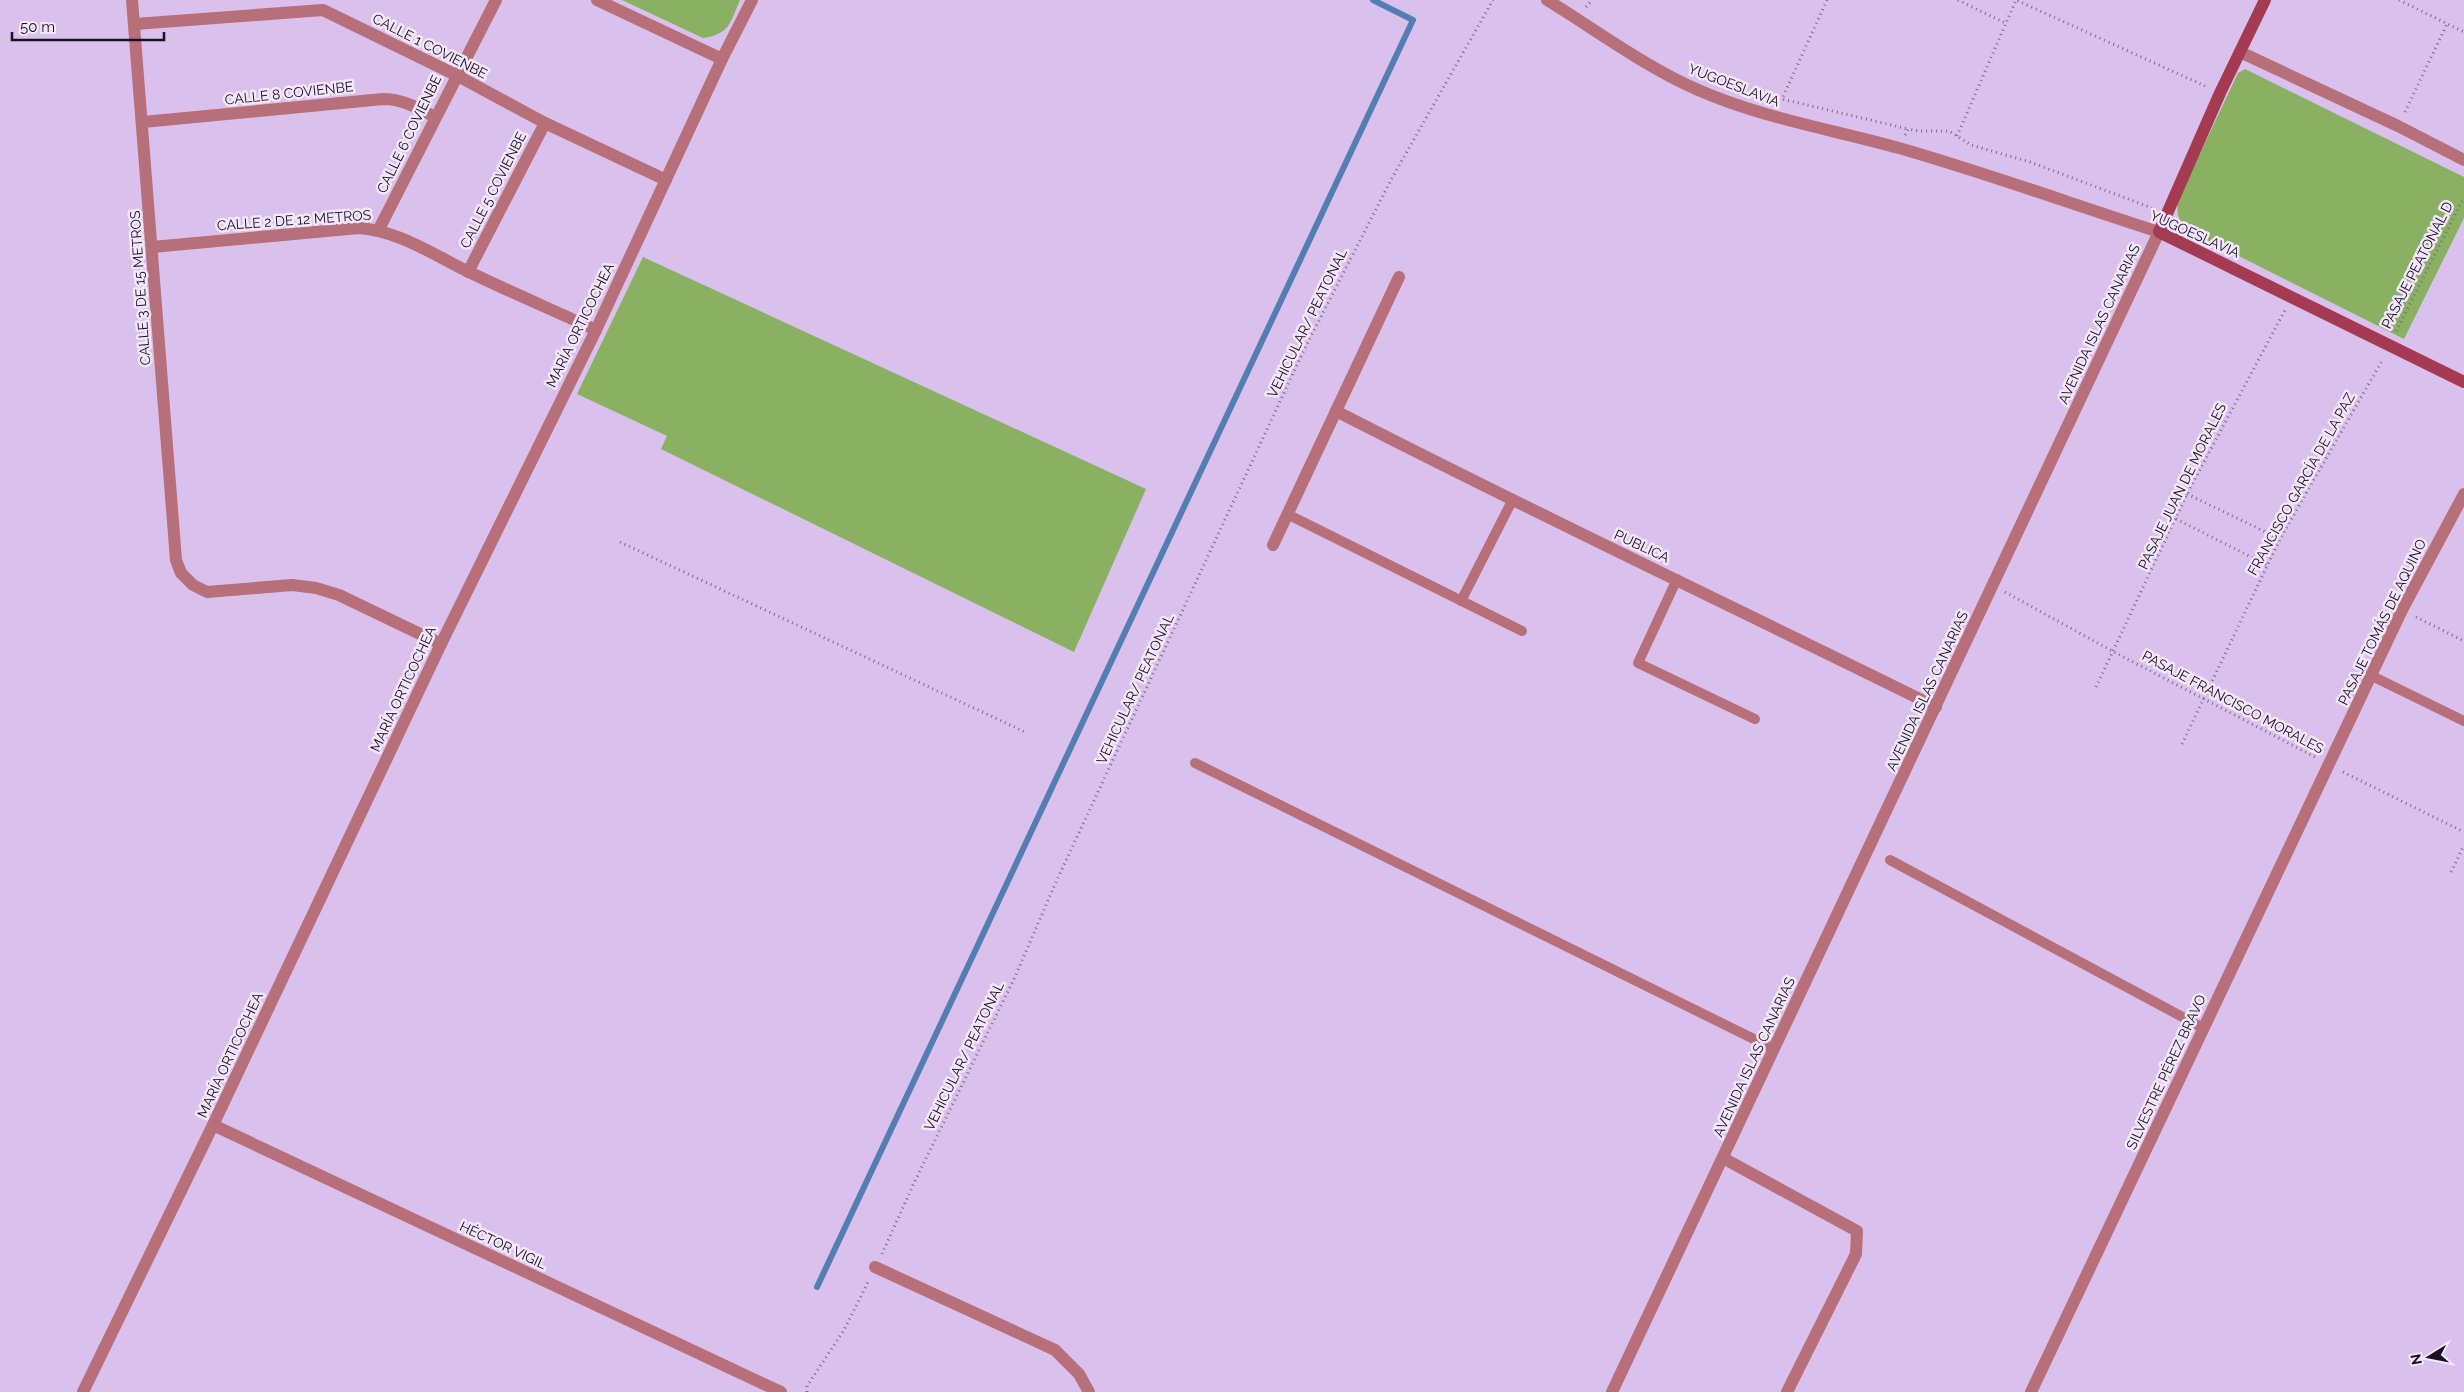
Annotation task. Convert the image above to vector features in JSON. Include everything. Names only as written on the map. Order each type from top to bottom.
[{"type":"street","name":"CALLE 3 DE 15 METROS","points":[[132,0],[176,560],[181,573],[193,585],[207,592],[292,584],[316,588],[339,595],[441,644]]},
{"type":"street","name":"CALLE 6 COVIENBE","points":[[379,230],[456,75],[496,0]]},
{"type":"street","points":[[597,0],[722,59]]},
{"type":"street","name":"MARÍA ORTICOCHEA","points":[[83,1392],[213,1125],[441,644],[596,330],[722,59],[752,0]]},
{"type":"street","name":"YUGOESLAVIA","points":[[1547,0],[1663,72],[1696,89],[1778,118],[1899,148],[2159,232],[2464,382]]},
{"type":"street","name":"AVENIDA ISLAS CANARIAS","points":[[1612,1392],[1994,586],[2159,232],[2220,93],[2265,0]]},
{"type":"street","name":"CALLE 1 COVIENBE","points":[[134,24],[309,9],[323,10],[456,75],[545,123],[666,180]]},
{"type":"street","points":[[2240,52],[2398,126],[2464,160]]},
{"type":"street","name":"CALLE 8 COVIENBE","points":[[143,122],[383,99],[396,99],[435,117]]},
{"type":"street","name":"CALLE 5 COVIENBE","points":[[468,272],[545,123]]},
{"type":"street","name":"CALLE 2 DE 12 METROS","points":[[152,247],[359,228],[379,230],[397,235],[468,272],[596,330]]},
{"type":"street","points":[[1273,545],[1399,277]]},
{"type":"street","name":"PUBLICA","points":[[1336,411],[1512,501],[1677,579],[1936,707]]},
{"type":"street","name":"PASAJE TOMÁS DE AQUINO","points":[[2328,764],[2372,676],[2402,610],[2464,494]]},
{"type":"street","name":"SILVESTRE PÉREZ BRAVO","points":[[2031,1392],[2328,764]]},
{"type":"street","name":"HÉCTOR VIGIL","points":[[213,1125],[781,1392]]},
{"type":"street","points":[[1722,1158],[1857,1231],[1856,1254],[1787,1392]]},
{"type":"street","points":[[876,1267],[1055,1350],[1079,1374],[1085,1390]]},
{"type":"lane","points":[[1461,601],[1512,501]]},
{"type":"lane","points":[[1287,514],[1522,631]]},
{"type":"lane","points":[[1677,579],[1638,663],[1755,719]]},
{"type":"lane","points":[[2372,676],[2464,721]]},
{"type":"lane","points":[[1194,763],[1774,1049]]},
{"type":"lane","points":[[1890,860],[2204,1028]]},
{"type":"path","name":"VEHICULAR/ PEATONAL","points":[[807,1392],[807,1386],[844,1330],[876,1267],[914,1183],[1018,970],[1056,882],[1304,350],[1392,178],[1493,0]]},
{"type":"path","name":"YUGOESLAVIA","points":[[1827,0],[1782,100],[1908,129],[1949,131],[1971,145],[2030,162],[2167,213]]},
{"type":"path","points":[[1958,0],[2005,23]]},
{"type":"path","points":[[1957,136],[2016,0],[2220,93]]},
{"type":"path","points":[[2399,0],[2464,32]]},
{"type":"path","points":[[2398,126],[2447,24]]},
{"type":"path","points":[[1899,148],[1908,129]]},
{"type":"path","name":"PASAJE PEATONAL D","points":[[2390,344],[2464,197]]},
{"type":"path","name":"PASAJE JUAN DE MORALES","points":[[2096,687],[2187,494],[2292,297]]},
{"type":"path","name":"FRANCISCO GARCÍA DE LA PAZ","points":[[2182,744],[2280,539],[2390,344]]},
{"type":"path","points":[[2187,494],[2280,539]]},
{"type":"path","points":[[2176,519],[2267,564]]},
{"type":"path","points":[[620,542],[1025,732]]},
{"type":"path","name":"PASAJE FRANCISCO MORALES","points":[[1994,586],[2203,699],[2464,832]]},
{"type":"path","points":[[2402,610],[2464,640]]},
{"type":"path","points":[[2450,872],[2464,845]]},
{"type":"green space","points":[[622,0],[740,0],[728,26],[719,34],[703,38]]},
{"type":"green space","points":[[2245,69],[2464,177],[2464,218],[2404,339],[2191,232],[2181,222],[2178,215],[2178,200],[2238,73]]},
{"type":"green space","points":[[643,257],[1146,489],[1074,652],[661,449],[667,436],[577,394]]},
{"type":"waterway","points":[[817,1287],[1413,20],[1373,0]]}]
